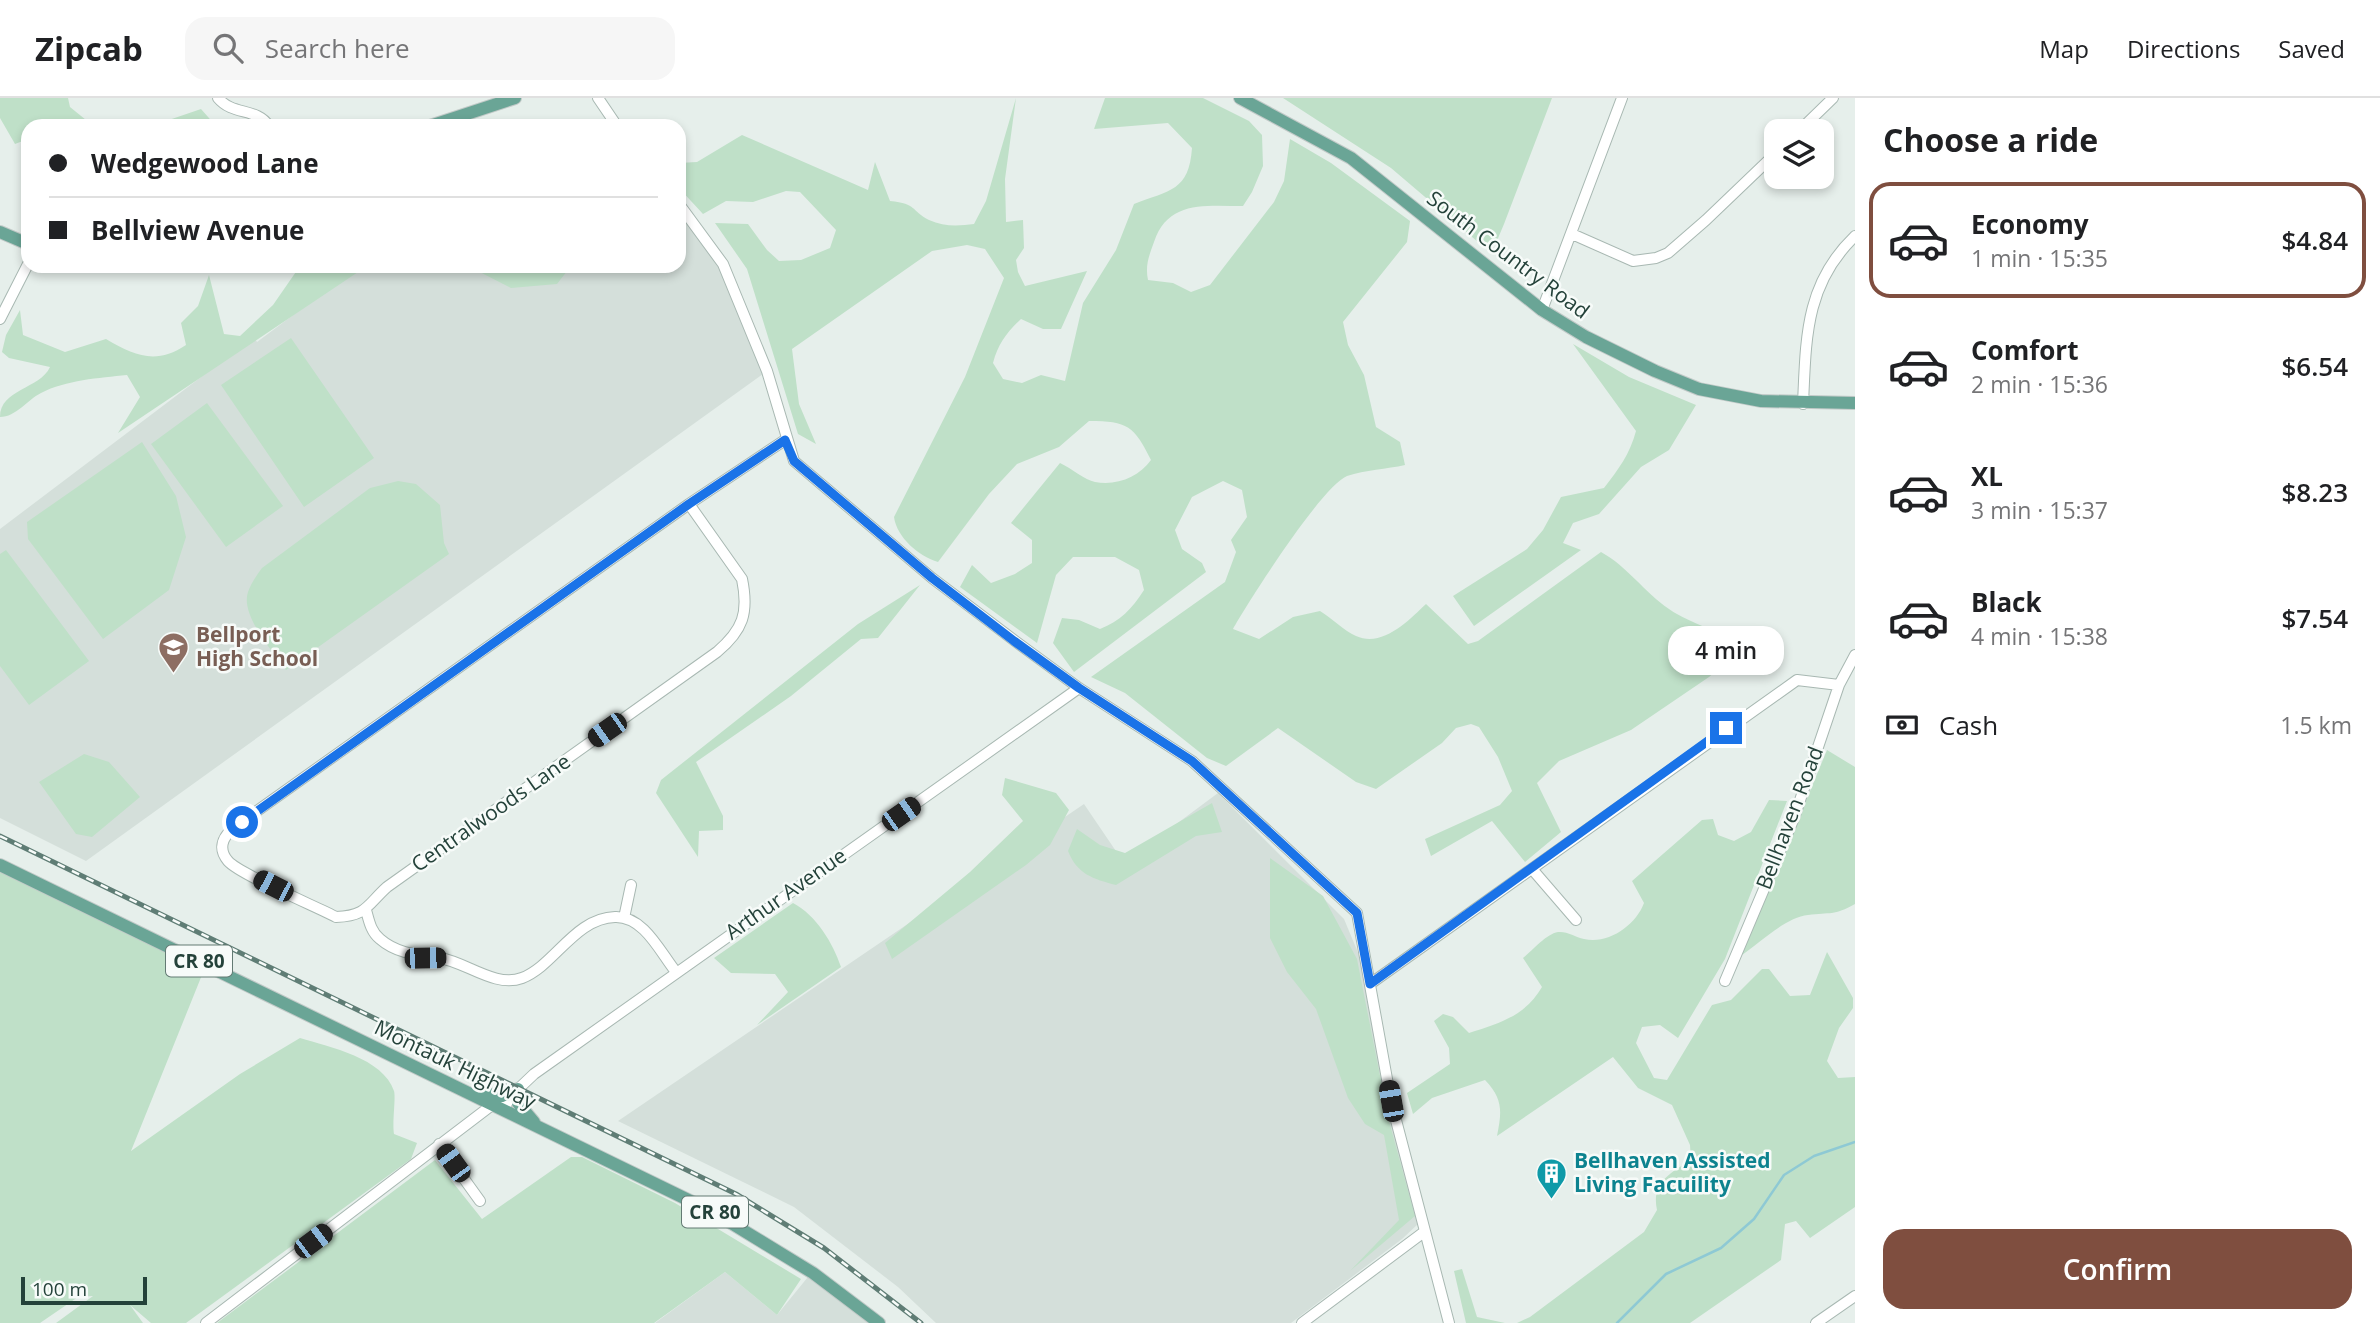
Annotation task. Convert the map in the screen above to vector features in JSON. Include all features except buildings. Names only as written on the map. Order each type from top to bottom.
[{"type":"main road","points":[[451,119],[515,98]]},
{"type":"main road","name":"South Country Road","points":[[1240,98],[1351,158],[1542,310],[1586,337],[1699,389],[1761,401],[1803,404],[1855,403]]},
{"type":"main road","points":[[0,232],[21,241]]},
{"type":"main road","name":"Montauk Highway","points":[[0,865],[729,1220],[813,1273],[879,1323]]},
{"type":"main road","points":[[461,1090],[498,1097],[517,1089],[520,1106],[538,1127]]},
{"type":"street","points":[[218,98],[234,110],[258,114],[263,119]]},
{"type":"street","points":[[598,98],[612,119]]},
{"type":"street","points":[[1542,310],[1622,98]]},
{"type":"street","points":[[1811,119],[1833,98]]},
{"type":"street","points":[[1572,234],[1633,261],[1656,258],[1668,253],[1764,164]]},
{"type":"street","points":[[686,214],[723,264],[775,395],[785,440],[794,461],[932,578],[1079,688],[1192,761],[1357,913],[1391,1101],[1449,1323]]},
{"type":"street","points":[[1803,404],[1815,292],[1830,262],[1855,236]]},
{"type":"street","points":[[0,319],[23,273]]},
{"type":"street","points":[[676,972],[646,932],[634,921],[612,917],[588,927],[560,945],[533,973],[519,979],[502,979],[442,958],[411,955],[381,940],[369,924],[366,910],[356,917],[336,917],[231,864],[224,855],[223,837],[689,504],[785,440]]},
{"type":"street","name":"Centralwoods Lane","points":[[366,910],[387,887],[734,638],[745,608],[742,579],[689,504]]},
{"type":"street","name":"Bellhaven Road","points":[[1725,981],[1794,818],[1839,685],[1855,655]]},
{"type":"street","points":[[1370,984],[1797,680],[1839,685]]},
{"type":"street","name":"Arthur Avenue","points":[[206,1323],[439,1144],[497,1107],[517,1089],[676,972],[1079,688]]},
{"type":"street","points":[[1532,869],[1576,920]]},
{"type":"street","points":[[624,918],[631,885]]},
{"type":"street","points":[[439,1144],[480,1201]]},
{"type":"street","points":[[1303,1323],[1424,1232]]},
{"type":"street","points":[[1816,1323],[1855,1296]]},
{"type":"shaded area","name":"Bellport High School","points":[[686,214],[723,264],[767,371],[86,861],[0,818],[0,529],[254,337],[257,342],[350,273],[686,273]]},
{"type":"shaded area","points":[[1218,793],[1344,919],[1359,955],[1418,1224],[1291,1323],[936,1323],[898,1287],[794,1207],[618,1121],[1084,804],[1124,863]]},
{"type":"shaded area","points":[[725,1272],[777,1315],[812,1272],[879,1323],[655,1323]]},
{"type":"green space","points":[[0,98],[68,98],[70,107],[85,119],[21,119],[21,142],[15,144],[0,118]]},
{"type":"green space","points":[[1016,98],[1005,179],[1006,222],[1023,220],[1024,248],[1016,260],[1018,272],[1025,286],[1087,271],[1061,329],[1043,329],[1021,319],[1000,344],[993,363],[1003,379],[1022,383],[1041,375],[1065,381],[1083,303],[1116,250],[1134,204],[1175,187],[1187,173],[1192,148],[1168,123],[1094,129],[1105,98],[1203,98],[1249,121],[1262,135],[1263,166],[1243,206],[1190,208],[1168,219],[1160,228],[1154,242],[1147,265],[1148,280],[1173,283],[1191,292],[1210,285],[1274,202],[1284,181],[1290,139],[1331,163],[1410,221],[1407,242],[1343,322],[1348,345],[1364,375],[1376,427],[1400,442],[1405,465],[1354,474],[1336,484],[1286,546],[1233,629],[1259,639],[1293,617],[1320,611],[1356,636],[1376,638],[1395,630],[1426,604],[1468,644],[1478,641],[1601,552],[1620,565],[1669,609],[1725,637],[1741,650],[1709,677],[1631,730],[1559,761],[1537,783],[1561,832],[1525,862],[1492,821],[1431,856],[1425,839],[1500,805],[1512,791],[1498,757],[1479,727],[1471,724],[1456,728],[1442,743],[1376,789],[1356,782],[1278,728],[1226,766],[1207,758],[1125,693],[1091,677],[1225,582],[1236,552],[1231,540],[1247,517],[1242,490],[1223,481],[1192,497],[1175,530],[1182,549],[1202,563],[1206,572],[1074,672],[1053,643],[1062,618],[1079,620],[1100,629],[1114,622],[1130,609],[1144,590],[1139,570],[1115,557],[1073,557],[1056,575],[1037,643],[960,587],[972,565],[991,583],[1015,574],[1032,563],[1032,540],[1011,523],[1060,463],[1095,482],[1111,483],[1127,479],[1151,460],[1140,440],[1121,424],[1089,421],[1059,447],[1017,464],[989,494],[938,562],[917,551],[899,532],[894,517],[965,377],[1004,278],[985,249],[967,245],[932,251],[792,349],[799,404],[816,444],[798,434],[747,269],[715,223],[748,224],[767,250],[779,261],[801,260],[830,248],[836,230],[800,192],[786,191],[753,202],[726,201],[703,214],[686,196],[686,163],[697,162],[742,135],[868,190],[875,162],[890,201],[910,206],[929,220],[940,224],[974,224],[986,201]]},
{"type":"green space","points":[[1283,98],[1552,98],[1496,243],[1485,248],[1391,168]]},
{"type":"green space","points":[[201,109],[210,119],[172,119]]},
{"type":"green space","points":[[295,273],[357,273],[118,433],[140,397],[127,375],[61,385],[41,393],[11,414],[0,417],[6,400],[38,380],[50,367],[9,358],[2,352],[6,335],[20,310],[23,335],[65,352],[106,339],[136,354],[155,356],[165,355],[186,345],[181,323],[198,306],[209,275],[224,334],[240,336],[273,305]]},
{"type":"green space","points":[[482,273],[566,273],[557,284],[511,288]]},
{"type":"green space","points":[[291,338],[374,458],[304,507],[221,385]]},
{"type":"green space","points":[[1573,344],[1629,377],[1696,405],[1669,450],[1641,467],[1599,514],[1573,523],[1563,543],[1581,550],[1474,626],[1453,596],[1527,549],[1543,530],[1561,497],[1604,488],[1623,461],[1636,431]]},
{"type":"green space","points":[[207,403],[283,506],[226,547],[151,444]]},
{"type":"green space","points":[[142,442],[176,496],[186,537],[169,590],[103,639],[28,539],[27,522]]},
{"type":"green space","points":[[398,481],[416,484],[440,505],[444,543],[449,554],[286,670],[253,622],[247,601],[252,582],[262,568],[370,488]]},
{"type":"green space","points":[[6,550],[89,661],[29,705],[0,666],[0,554]]},
{"type":"green space","points":[[920,585],[878,638],[861,639],[791,696],[696,762],[723,816],[723,830],[699,831],[698,857],[656,793],[661,780],[858,624]]},
{"type":"green space","points":[[1827,750],[1855,767],[1855,904],[1837,912],[1791,920],[1742,955]]},
{"type":"green space","points":[[84,754],[109,762],[140,797],[92,837],[76,834],[39,782]]},
{"type":"green space","points":[[1005,778],[1056,793],[1069,810],[1050,845],[1026,865],[892,959],[885,943],[970,872],[1023,821],[1002,795]]},
{"type":"green space","points":[[1769,800],[1787,801],[1725,959],[1678,1038],[1660,1025],[1642,1027],[1636,1043],[1654,1078],[1667,1080],[1712,1005],[1731,1000],[1762,969],[1769,969],[1790,996],[1810,995],[1827,952],[1853,998],[1853,1008],[1839,1028],[1827,1061],[1838,1078],[1855,1077],[1855,1207],[1810,1238],[1796,1221],[1785,1224],[1781,1260],[1690,1323],[1517,1323],[1530,1317],[1644,1232],[1657,1210],[1657,1193],[1660,1186],[1669,1174],[1691,1160],[1690,1145],[1672,1105],[1638,1088],[1613,1057],[1497,1136],[1500,1106],[1495,1093],[1485,1080],[1432,1098],[1413,1114],[1407,1093],[1450,1064],[1449,1048],[1434,1021],[1443,1014],[1453,1017],[1469,1033],[1520,1012],[1542,987],[1523,958],[1539,943],[1558,932],[1593,940],[1620,932],[1635,919],[1644,903],[1632,881],[1702,820],[1713,819],[1718,835],[1734,841],[1751,832]]},
{"type":"green space","points":[[1212,803],[1222,832],[1196,836],[1116,885],[1081,870],[1068,851],[1077,829],[1100,845],[1125,853]]},
{"type":"green space","points":[[1270,858],[1323,896],[1357,959],[1389,1121],[1415,1216],[1350,1271],[1399,1220],[1384,1135],[1365,1124],[1348,1098],[1316,1009],[1287,972],[1270,938]]},
{"type":"green space","points":[[0,865],[206,965],[131,1151],[240,1074],[300,1038],[340,1050],[379,1070],[394,1091],[394,1134],[417,1143],[411,1159],[186,1323],[151,1323],[130,1305],[143,1323],[56,1323],[93,1296],[78,1297],[40,1323],[0,1323]]},
{"type":"green space","points":[[793,903],[823,930],[841,967],[757,1025],[788,992],[775,974],[731,973],[714,958]]},
{"type":"green space","points":[[571,1157],[582,1157],[675,1203],[801,1279],[777,1315],[725,1272],[654,1323],[217,1323],[435,1160],[482,1219]]},
{"type":"green space","points":[[1462,1269],[1477,1317],[1505,1323],[1466,1323],[1454,1271]]},
{"type":"waterway","points":[[1617,1323],[1666,1274],[1721,1248],[1754,1219],[1784,1175],[1814,1156],[1855,1142]]},
{"type":"railway","points":[[0,836],[736,1194],[824,1248],[921,1323]]},
{"type":"place","name":"Bellport High School","points":[[173,674]]},
{"type":"place","name":"Bellhaven Assisted Living Facuility","points":[[1551,1200]]},
{"type":"route","points":[[242,822],[689,504],[785,440],[794,461],[932,578],[1079,688],[1192,761],[1357,913],[1370,984],[1726,728]]}]
